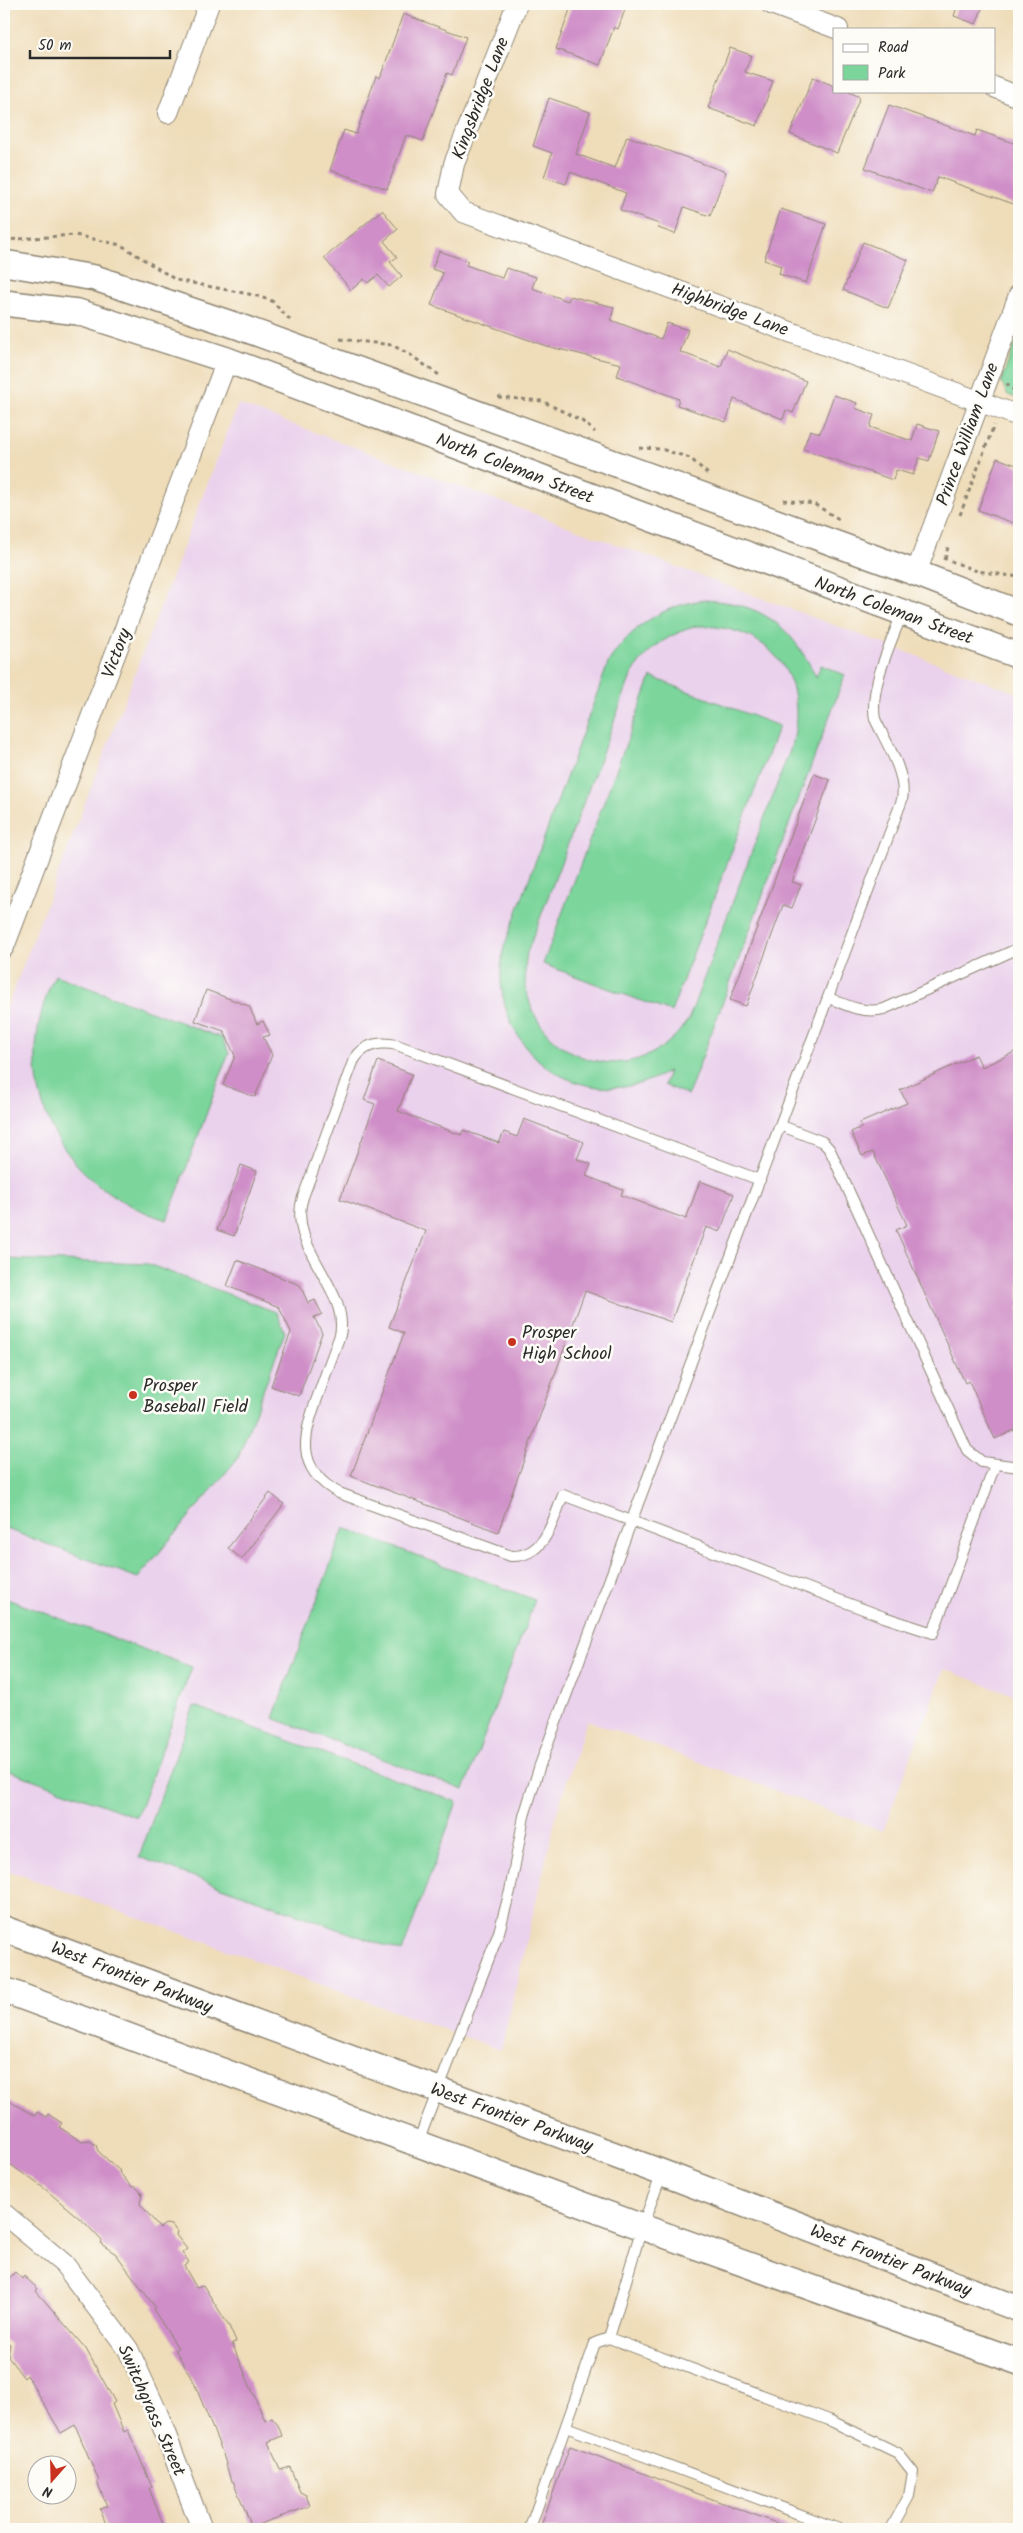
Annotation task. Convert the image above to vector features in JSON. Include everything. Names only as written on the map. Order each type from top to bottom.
[{"type":"street","points":[[168,113],[208,4]]},
{"type":"street","name":"Kingsbridge Lane","points":[[448,194],[454,164],[517,4]]},
{"type":"street","points":[[771,4],[835,28]]},
{"type":"street","points":[[996,89],[1019,97]]},
{"type":"street","name":"Highbridge Lane","points":[[448,194],[463,212],[1019,416]]},
{"type":"street","points":[[4,263],[94,278],[240,327],[919,563],[1019,614]]},
{"type":"street","name":"Prince William Lane","points":[[919,563],[1019,295]]},
{"type":"street","name":"North Coleman Street","points":[[4,303],[78,312],[228,360],[1019,656]]},
{"type":"street","points":[[228,360],[240,327]]},
{"type":"street","name":"Victory","points":[[4,947],[228,360]]},
{"type":"street","points":[[902,613],[919,563]]},
{"type":"street","name":"West Frontier Parkway","points":[[4,1928],[662,2172],[1019,2309]]},
{"type":"street","points":[[4,1990],[418,2142],[642,2227],[1019,2362]]},
{"type":"street","name":"Switchgrass Street","points":[[4,2214],[64,2264],[128,2349],[157,2412],[202,2529]]},
{"type":"lane","points":[[418,2142],[499,1932],[531,1792],[630,1521],[782,1126],[902,800],[904,792],[900,774],[873,711],[875,689],[902,613]]},
{"type":"lane","points":[[829,998],[858,1010],[872,1012],[884,1009],[1019,948]]},
{"type":"lane","points":[[760,1180],[397,1045],[379,1044],[366,1047],[357,1056],[350,1071],[303,1197],[299,1214],[302,1231],[342,1320],[340,1335],[307,1425],[306,1446],[311,1466],[322,1482],[338,1493],[511,1556],[527,1554],[541,1543],[562,1495],[884,1617],[933,1633],[994,1465]]},
{"type":"lane","points":[[782,1126],[823,1142],[830,1150],[967,1450],[974,1457],[994,1465],[1019,1467]]},
{"type":"lane","points":[[609,2338],[642,2227],[662,2172]]},
{"type":"lane","points":[[535,2529],[531,2525],[595,2343],[609,2338],[829,2420],[898,2453],[913,2472],[909,2496],[891,2529]]},
{"type":"lane","points":[[566,2427],[839,2529]]},
{"type":"path","points":[[4,240],[75,235],[121,245],[176,280],[254,295],[272,301],[291,322],[300,326]]},
{"type":"path","points":[[334,338],[392,345],[409,354],[444,379]]},
{"type":"path","points":[[958,518],[1008,387],[1008,380]]},
{"type":"path","points":[[1008,387],[1019,392]]},
{"type":"path","points":[[489,396],[542,401],[582,421],[598,435]]},
{"type":"path","points":[[634,448],[661,449],[690,458],[711,476]]},
{"type":"path","points":[[779,500],[814,504],[848,526]]},
{"type":"path","points":[[945,559],[949,543]]},
{"type":"path","points":[[919,563],[945,559],[977,571],[1019,577]]},
{"type":"shaded area","name":"Prosper High School","points":[[238,404],[1019,694],[1019,1697],[944,1669],[883,1831],[587,1720],[558,1808],[501,2050],[4,1869],[4,1015]]},
{"type":"green space","points":[[1019,332],[1019,399],[1008,395],[1001,382]]},
{"type":"green space","points":[[704,600],[724,602],[758,612],[772,620],[796,643],[816,677],[821,665],[845,675],[688,1095],[664,1085],[669,1071],[636,1085],[603,1087],[572,1081],[545,1066],[523,1043],[508,1015],[501,983],[504,947],[609,661],[628,638],[649,620],[675,607]],"holes":[[[696,626],[721,628],[743,634],[762,644],[777,657],[788,674],[794,694],[796,717],[793,742],[689,1018],[666,1044],[638,1059],[609,1063],[581,1056],[556,1041],[537,1018],[526,989],[527,953],[631,676],[650,651],[675,634]]]},
{"type":"green space","points":[[651,677],[779,726],[671,1012],[543,964]]},
{"type":"green space","points":[[55,975],[222,1038],[229,1053],[167,1220],[128,1204],[96,1183],[70,1156],[51,1125],[39,1090],[36,1053],[41,1015]]},
{"type":"green space","name":"Prosper Baseball Field","points":[[4,1259],[148,1264],[276,1312],[285,1332],[238,1458],[138,1578],[4,1528]]},
{"type":"green space","points":[[344,1528],[535,1600],[464,1790],[273,1718]]},
{"type":"green space","points":[[4,1598],[192,1667],[137,1817],[4,1769]]},
{"type":"green space","points":[[194,1706],[457,1802],[402,1952],[139,1857]]},
{"type":"building","points":[[572,4],[627,4],[618,29],[614,27],[600,65],[556,49]]},
{"type":"building","points":[[958,4],[984,4],[976,24],[954,16]]},
{"type":"building","points":[[403,14],[466,37],[452,75],[447,73],[423,141],[406,135],[387,189],[330,170],[344,130],[356,134],[376,76],[380,78]]},
{"type":"building","points":[[730,48],[751,55],[745,72],[773,81],[757,126],[708,108]]},
{"type":"building","points":[[813,77],[833,86],[833,92],[849,92],[860,97],[837,153],[790,134]]},
{"type":"building","points":[[549,98],[590,112],[576,154],[615,168],[627,136],[726,172],[710,216],[684,207],[675,234],[658,228],[659,224],[620,210],[626,193],[570,172],[566,184],[544,177],[552,153],[533,146]]},
{"type":"building","points":[[889,105],[975,136],[977,130],[1019,145],[1019,206],[938,177],[932,193],[865,168]]},
{"type":"building","points":[[781,209],[826,224],[806,283],[779,274],[781,266],[764,260]]},
{"type":"building","points":[[382,210],[398,229],[384,241],[397,257],[390,262],[402,276],[389,287],[378,275],[368,283],[364,279],[351,290],[324,258]]},
{"type":"building","points":[[863,242],[908,260],[888,308],[843,290]]},
{"type":"building","points":[[439,251],[468,261],[466,265],[502,278],[506,268],[536,277],[532,288],[568,301],[570,296],[614,307],[611,320],[661,339],[667,323],[688,330],[680,352],[721,367],[727,349],[806,381],[793,413],[786,410],[783,419],[734,399],[726,422],[677,405],[679,399],[617,376],[621,364],[546,346],[431,305],[443,273],[432,269]]},
{"type":"building","points":[[834,395],[857,403],[855,408],[874,415],[870,427],[912,441],[917,424],[939,431],[929,461],[919,458],[913,475],[896,470],[893,480],[803,449],[810,430],[820,433]]},
{"type":"building","points":[[997,458],[1019,466],[1019,525],[978,510]]},
{"type":"building","points":[[814,774],[830,780],[792,882],[801,885],[792,908],[783,905],[746,1006],[730,1000]]},
{"type":"building","points":[[206,990],[249,1006],[257,1024],[263,1021],[270,1035],[263,1037],[272,1055],[255,1097],[223,1085],[235,1056],[224,1031],[195,1021]]},
{"type":"building","points":[[1019,1050],[1019,1428],[995,1439],[969,1381],[965,1383],[896,1230],[907,1225],[873,1152],[862,1156],[851,1132],[862,1127],[860,1123],[907,1103],[900,1090],[976,1055],[982,1067]]},
{"type":"building","points":[[378,1061],[412,1074],[398,1111],[461,1135],[463,1130],[499,1143],[504,1132],[517,1137],[524,1119],[584,1142],[577,1159],[591,1164],[586,1176],[623,1190],[621,1195],[686,1219],[700,1181],[734,1194],[720,1232],[706,1227],[671,1322],[585,1291],[498,1532],[351,1476],[404,1333],[389,1327],[426,1231],[340,1199],[375,1104],[364,1100]]},
{"type":"building","points":[[241,1165],[257,1171],[234,1236],[217,1230]]},
{"type":"building","points":[[237,1260],[300,1285],[308,1303],[315,1300],[322,1314],[314,1317],[322,1333],[299,1396],[271,1386],[291,1332],[279,1307],[227,1286]]},
{"type":"building","points":[[270,1493],[284,1504],[242,1559],[228,1548]]},
{"type":"building","points":[[9,2101],[35,2116],[37,2112],[46,2117],[48,2114],[62,2123],[59,2127],[82,2142],[90,2141],[96,2145],[98,2151],[120,2171],[132,2187],[136,2187],[142,2194],[140,2204],[160,2228],[165,2224],[172,2225],[177,2232],[176,2235],[187,2249],[182,2253],[189,2262],[184,2266],[196,2287],[203,2285],[229,2326],[236,2342],[232,2343],[265,2421],[272,2418],[278,2425],[282,2436],[268,2442],[280,2470],[290,2467],[300,2492],[306,2495],[310,2506],[252,2527],[233,2481],[231,2481],[223,2454],[195,2385],[175,2349],[178,2348],[153,2309],[155,2307],[116,2254],[101,2244],[102,2241],[86,2224],[45,2189],[4,2160],[4,2110]]},
{"type":"building","points":[[15,2272],[22,2279],[24,2276],[38,2289],[36,2291],[86,2349],[115,2402],[112,2404],[124,2432],[128,2430],[152,2487],[149,2488],[165,2529],[108,2529],[100,2509],[107,2506],[97,2482],[99,2481],[75,2425],[61,2433],[27,2375],[24,2378],[8,2357],[10,2344],[4,2338],[4,2284]]},
{"type":"building","points":[[570,2446],[790,2529],[542,2529],[541,2526]]},
{"type":"place","name":"Prosper High School","points":[[512,1342]]},
{"type":"place","name":"Prosper Baseball Field","points":[[133,1395]]}]
